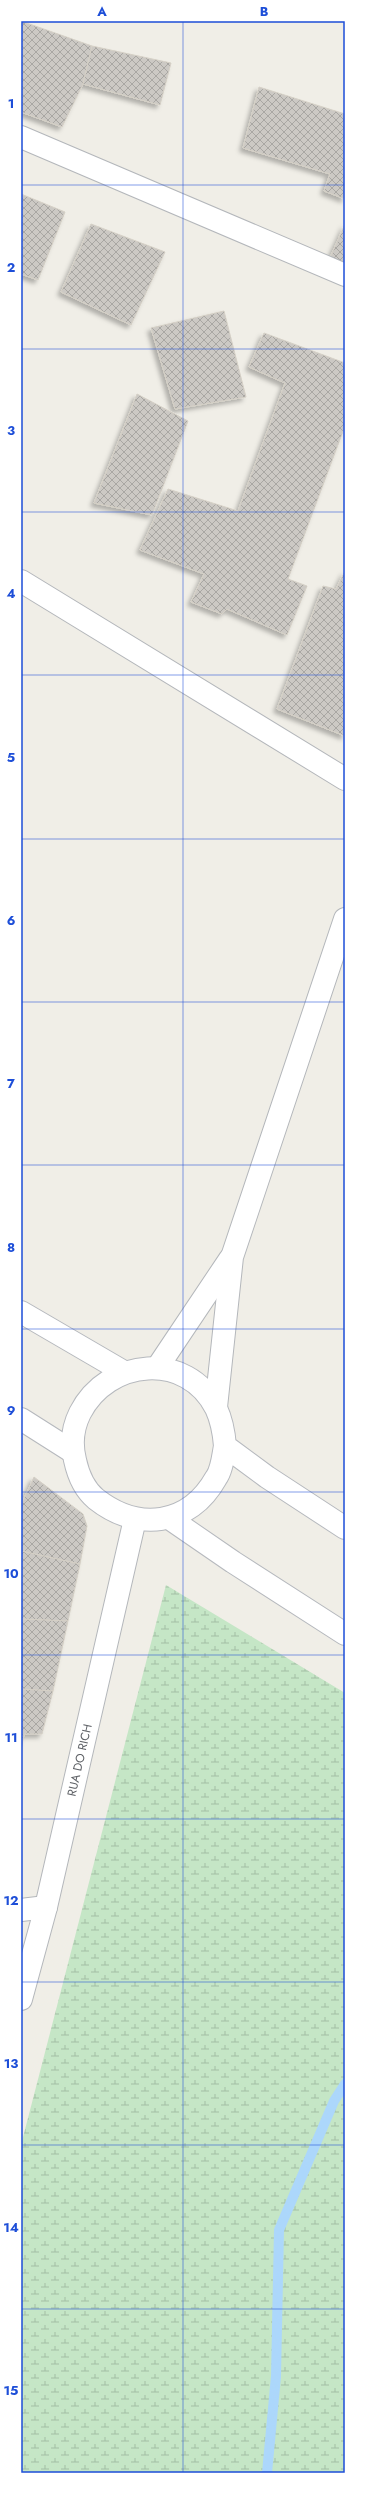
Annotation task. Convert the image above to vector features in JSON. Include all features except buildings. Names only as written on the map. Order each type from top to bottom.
[{"type":"street","points":[[21,137],[345,274]]},
{"type":"street","points":[[21,581],[345,779]]},
{"type":"street","points":[[216,1408],[232,1257],[345,920]]},
{"type":"street","points":[[157,1368],[232,1257]]},
{"type":"street","points":[[21,1312],[124,1372]]},
{"type":"street","points":[[140,1368],[157,1368],[181,1374],[201,1388],[216,1408],[223,1426],[225,1446],[217,1477],[197,1503],[169,1518],[135,1519],[112,1511],[92,1496],[79,1475],[73,1452],[73,1435],[85,1403],[96,1390],[109,1379],[124,1372],[140,1368]]},
{"type":"street","points":[[21,1419],[73,1452]]},
{"type":"street","points":[[225,1446],[267,1477],[345,1528]]},
{"type":"street","points":[[169,1518],[233,1562],[345,1634]]},
{"type":"street","name":"RUA DO RICH","points":[[21,1999],[46,1907],[135,1519]]},
{"type":"street","points":[[21,1910],[46,1907]]},
{"type":"green space","points":[[166,1585],[345,1693],[345,2473],[21,2473],[21,2145]]},
{"type":"waterway","points":[[267,2473],[276,2376],[279,2230],[334,2101],[345,2084]]}]
